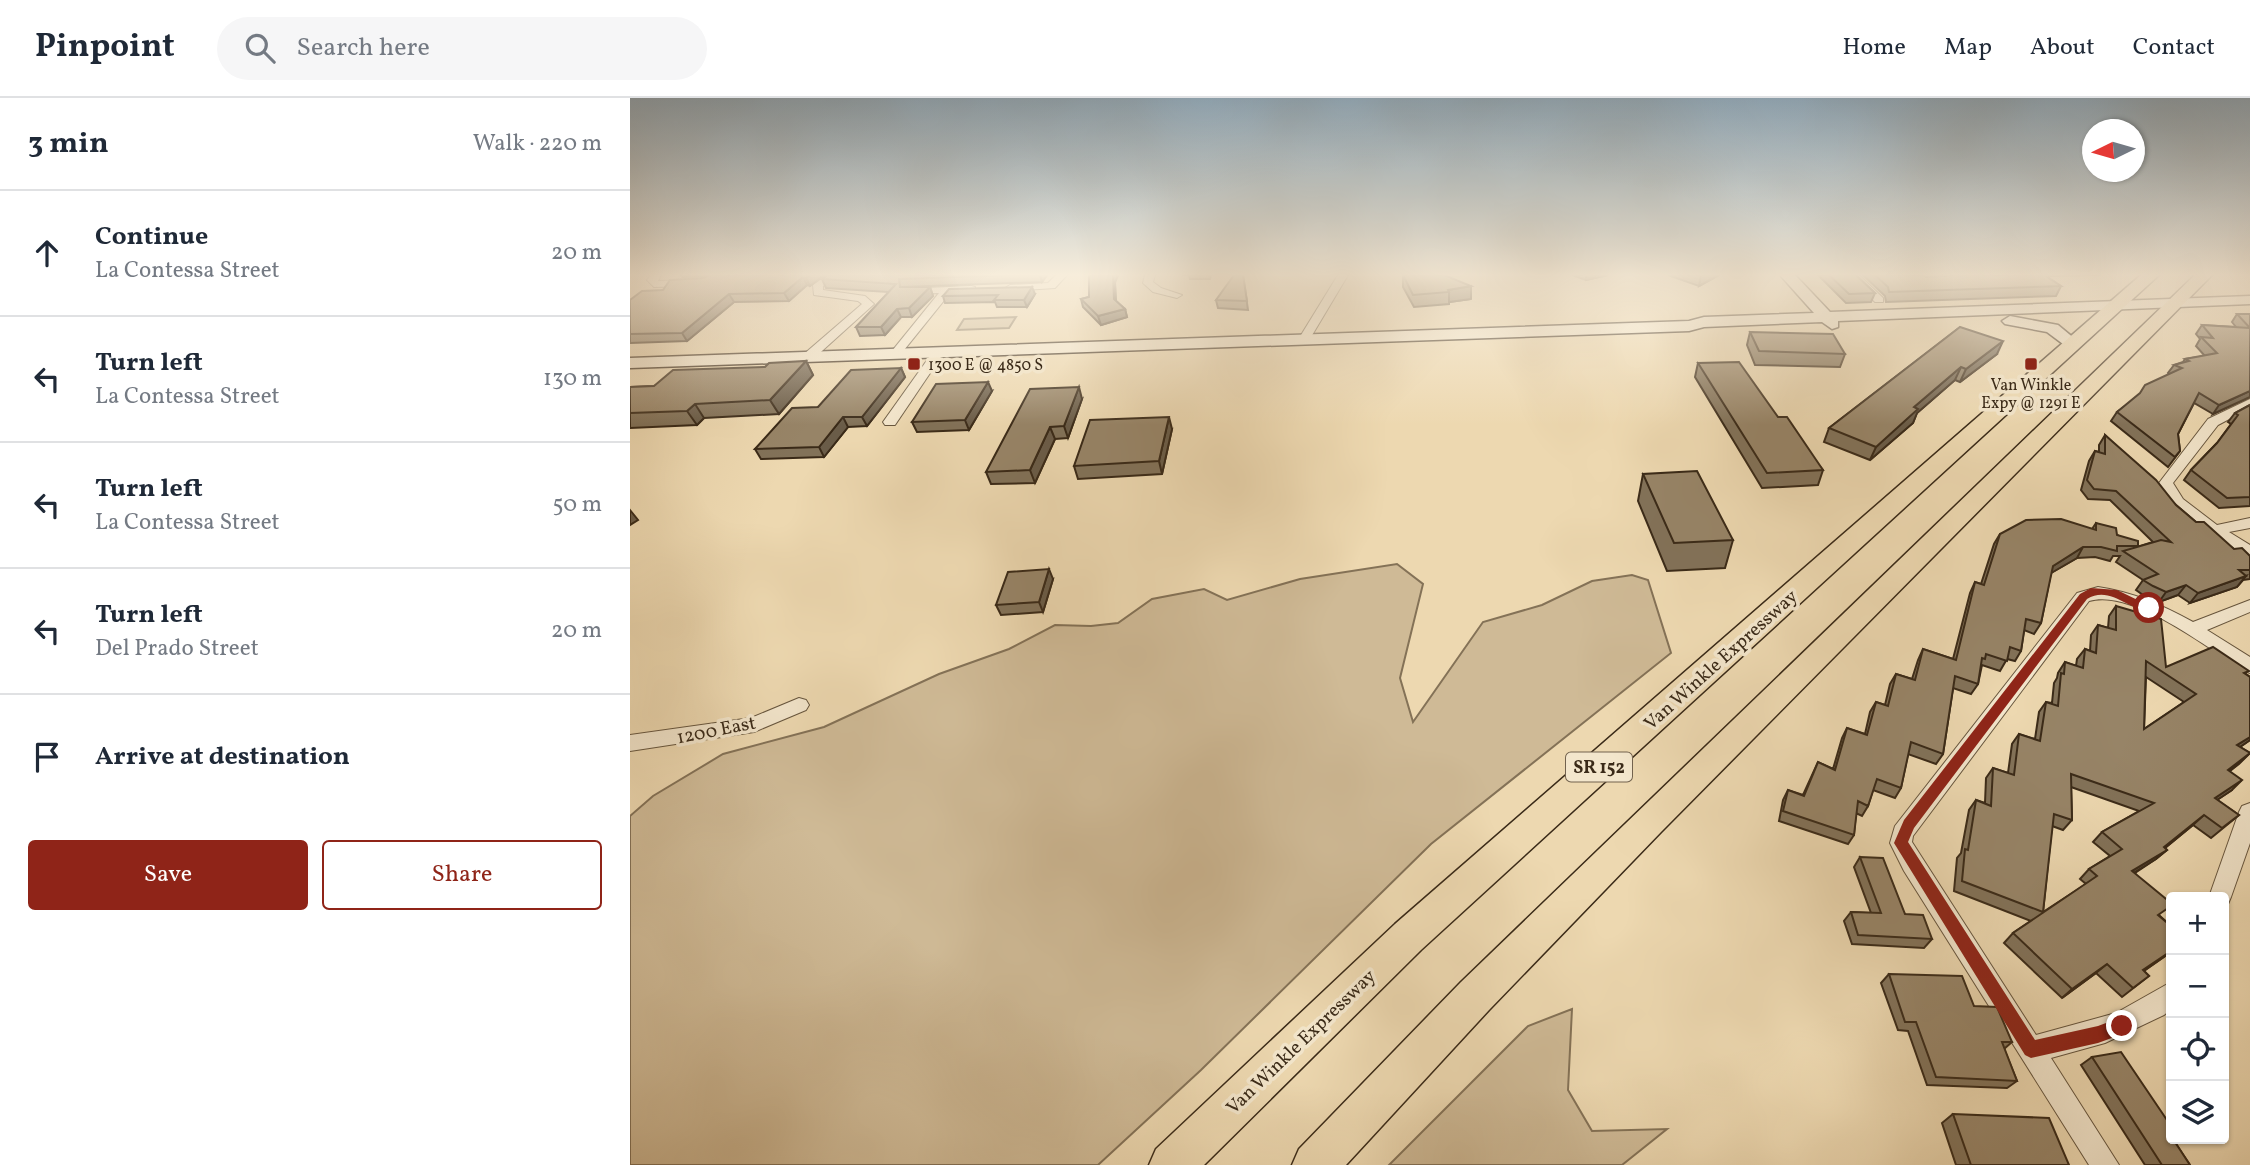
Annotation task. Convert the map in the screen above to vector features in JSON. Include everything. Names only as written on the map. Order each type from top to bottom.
[{"type":"main road","points":[[630,363],[1689,326],[1711,331],[1793,325]]},
{"type":"main road","points":[[2032,325],[2052,328],[2073,344]]},
{"type":"main road","name":"Van Winkle Expressway","points":[[1172,1165],[1408,937],[2094,325]]},
{"type":"main road","points":[[1315,1165],[1475,996],[2151,325]]},
{"type":"street","points":[[808,357],[845,325]]},
{"type":"street","points":[[896,353],[919,325]]},
{"type":"street","points":[[1304,340],[1313,325]]},
{"type":"street","points":[[890,422],[939,351]]},
{"type":"street","points":[[2250,403],[2213,422],[2166,483],[2175,500],[2250,552]]},
{"type":"street","points":[[2216,530],[2250,523]]},
{"type":"street","points":[[2105,1165],[1912,864],[1901,843],[1903,833],[2087,594],[2098,591],[2113,592],[2194,628],[2250,666]]},
{"type":"street","points":[[2194,628],[2250,606]]},
{"type":"street","name":"1200 East","points":[[630,743],[713,733],[754,724],[799,705]]},
{"type":"street","points":[[2222,892],[2250,812]]},
{"type":"street","points":[[2031,1049],[2122,1026],[2166,997]]},
{"type":"shaded area","points":[[960,325],[1011,325],[1009,328],[957,330]]},
{"type":"shaded area","points":[[1397,564],[1423,584],[1400,678],[1413,722],[1483,622],[1542,605],[1592,581],[1632,575],[1648,580],[1671,653],[1431,844],[1201,1070],[1098,1165],[630,1165],[630,816],[653,796],[723,754],[824,727],[939,674],[1009,649],[1055,625],[1091,626],[1118,623],[1152,599],[1204,589],[1227,600],[1300,579]]},
{"type":"shaded area","points":[[1572,1009],[1568,1090],[1592,1131],[1667,1129],[1622,1165],[1389,1165],[1528,1026]]},
{"type":"building","points":[[630,325],[692,325],[682,333],[630,334]]},
{"type":"building","points":[[858,325],[883,325],[881,327],[856,327]]},
{"type":"building","points":[[2202,325],[2250,328],[2250,391],[2219,405],[2199,393],[2178,434],[2180,451],[2175,457],[2117,412],[2140,393],[2145,385],[2182,368],[2174,365],[2189,361],[2185,359],[2217,353],[2201,337],[2213,338]]},
{"type":"building","points":[[1960,327],[2003,341],[1966,369],[1961,367],[1914,407],[1918,409],[1876,447],[1829,428]]},
{"type":"building","points":[[1750,332],[1833,334],[1845,354],[1759,351]]},
{"type":"building","points":[[806,361],[770,400],[695,404],[687,411],[630,413],[630,387],[654,386],[673,370],[765,367],[769,363]]},
{"type":"building","points":[[1739,362],[1778,417],[1787,417],[1823,470],[1767,473],[1698,363]]},
{"type":"building","points":[[901,368],[862,417],[843,417],[819,447],[755,449],[792,408],[818,407],[851,370]]},
{"type":"building","points":[[988,382],[965,420],[912,422],[936,384]]},
{"type":"building","points":[[1079,387],[1064,426],[1050,427],[1030,470],[986,472],[1030,389]]},
{"type":"building","points":[[2250,405],[2250,497],[2227,498],[2191,470],[2217,443],[2238,415],[2235,413]]},
{"type":"building","points":[[1169,417],[1159,461],[1074,466],[1090,420]]},
{"type":"building","points":[[2105,435],[2156,480],[2176,505],[2196,522],[2204,522],[2234,549],[2242,548],[2250,556],[2250,570],[2239,570],[2246,576],[2198,593],[2186,585],[2166,592],[2143,580],[2158,574],[2123,551],[2161,540],[2171,542],[2116,491],[2094,489],[2087,480],[2095,451],[2105,454]]},
{"type":"building","points":[[1697,471],[1733,540],[1674,543],[1643,474]]},
{"type":"building","points":[[2061,519],[2096,530],[2096,523],[2116,528],[2117,535],[2138,541],[2138,546],[2117,546],[2117,551],[2101,547],[2083,547],[2053,566],[2041,623],[2026,619],[2021,651],[2010,647],[2007,661],[1986,654],[1985,659],[1982,658],[1978,684],[1955,676],[1943,754],[1911,742],[1901,788],[1877,779],[1868,806],[1858,801],[1854,835],[1783,811],[1788,790],[1804,796],[1818,762],[1835,770],[1847,728],[1867,735],[1876,702],[1888,706],[1896,674],[1915,680],[1923,649],[1956,660],[1975,582],[1984,585],[2000,534],[2026,520]]},
{"type":"building","points":[[1049,569],[1039,602],[996,605],[1008,572]]},
{"type":"building","points":[[2116,606],[2161,619],[2166,667],[2213,647],[2249,671],[2244,673],[2250,677],[2250,737],[2237,745],[2250,753],[2228,770],[2242,780],[2215,798],[2239,815],[2222,828],[2204,815],[2164,847],[2167,850],[2132,871],[2166,899],[2166,909],[2158,915],[2166,922],[2166,954],[2143,970],[2149,976],[2133,988],[2107,964],[2072,989],[2013,933],[2097,876],[2089,869],[2122,849],[2102,832],[2154,803],[2071,774],[2072,820],[2054,814],[2043,912],[1962,881],[1965,849],[1968,850],[1976,800],[1991,806],[1993,768],[2014,775],[2019,734],[2040,741],[2046,702],[2058,706],[2061,673],[2064,674],[2065,662],[2083,668],[2085,649],[2096,653],[2098,625],[2116,630]],"holes":[[[2146,661],[2196,694],[2144,729]]]},
{"type":"building","points":[[1860,857],[1883,858],[1905,914],[1923,915],[1932,939],[1858,935],[1851,912],[1881,913]]},
{"type":"building","points":[[1889,974],[1962,976],[1974,1006],[1997,1007],[2012,1042],[2002,1042],[2017,1081],[1936,1077],[1916,1022],[1905,1022]]},
{"type":"building","points":[[2121,1052],[2166,1119],[2166,1144],[2176,1144],[2190,1165],[2162,1165],[2092,1057]]},
{"type":"building","points":[[1953,1114],[2049,1118],[2069,1165],[1971,1165]]},
{"type":"place","name":"1300 E @ 4850 S","points":[[914,364]]},
{"type":"place","name":"Van Winkle Expy @ 1291 E","points":[[2031,364]]},
{"type":"route","points":[[2122,1026],[2031,1049],[1901,843],[1903,833],[2083,597],[2091,592],[2113,592],[2149,608]]}]
